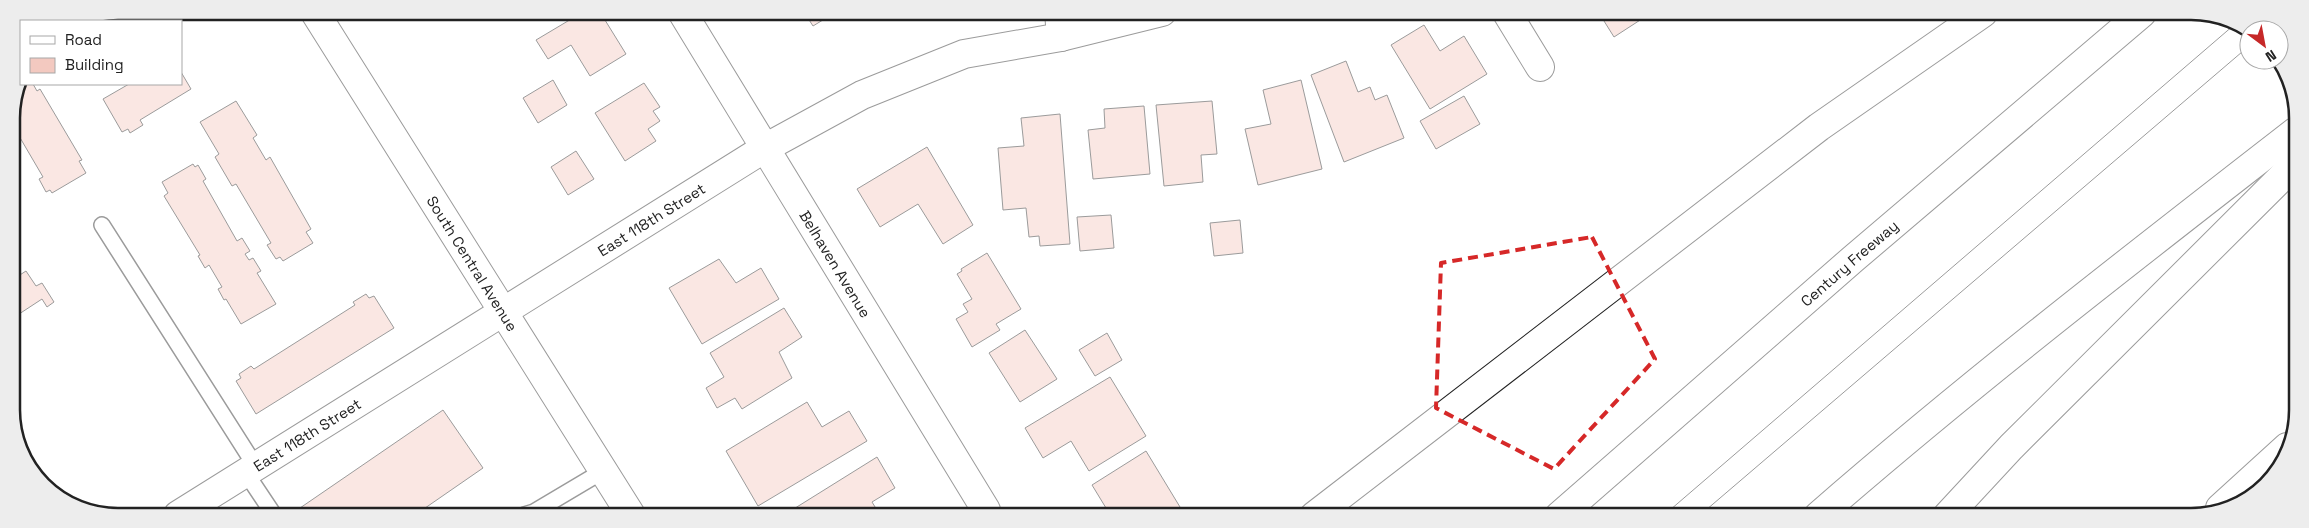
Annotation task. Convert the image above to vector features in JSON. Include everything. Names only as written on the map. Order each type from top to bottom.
[{"type":"main road","name":"South Central Avenue","points":[[320,20],[626,508]]},
{"type":"main road","name":"Belhaven Avenue","points":[[687,20],[985,508]]},
{"type":"main road","name":"East 118th Street","points":[[189,508],[765,148],[862,95],[964,54],[1060,25],[1099,20]]},
{"type":"main road","points":[[1511,20],[1540,67]]},
{"type":"main road","points":[[1324,508],[1819,127],[1973,20]]},
{"type":"main road","name":"Century Freeway","points":[[1568,508],[1853,259],[2134,20]]},
{"type":"main road","points":[[1827,508],[1902,443],[2027,340],[2289,136]]},
{"type":"main road","points":[[1954,508],[2011,446],[2289,170]]},
{"type":"main road","points":[[2227,502],[2278,455]]},
{"type":"lane","points":[[102,225],[251,470],[270,508]]},
{"type":"lane","points":[[541,508],[603,472]]},
{"type":"highlighted area","points":[[1592,237],[1655,359],[1554,469],[1436,408],[1441,263]]},
{"type":"building","points":[[570,20],[605,20],[626,54],[590,76],[571,45],[548,59],[536,40]]},
{"type":"building","points":[[809,20],[823,20],[813,26]]},
{"type":"building","points":[[1603,20],[1640,20],[1614,37]]},
{"type":"building","points":[[1424,25],[1440,51],[1464,36],[1487,74],[1430,109],[1391,45]]},
{"type":"building","points":[[1346,61],[1358,92],[1370,87],[1375,100],[1387,95],[1404,138],[1344,162],[1311,75]]},
{"type":"building","points":[[182,74],[191,89],[140,120],[143,125],[130,133],[128,129],[122,132],[103,99],[127,85],[182,85]]},
{"type":"building","points":[[553,80],[567,105],[538,123],[523,98]]},
{"type":"building","points":[[1301,80],[1322,169],[1258,185],[1245,129],[1271,124],[1263,90]]},
{"type":"building","points":[[644,83],[660,107],[653,111],[660,121],[648,129],[656,141],[625,161],[595,113]]},
{"type":"building","points":[[25,85],[34,85],[37,91],[40,89],[82,160],[79,161],[86,173],[52,193],[50,190],[46,192],[39,179],[43,177],[20,138],[20,111]]},
{"type":"building","points":[[1464,96],[1480,124],[1436,149],[1420,121]]},
{"type":"building","points":[[236,101],[257,135],[253,138],[266,160],[270,157],[311,229],[306,232],[313,243],[283,261],[280,257],[276,259],[267,245],[271,243],[236,184],[232,186],[215,157],[219,154],[200,122]]},
{"type":"building","points":[[1212,101],[1217,154],[1201,155],[1203,182],[1164,186],[1156,105]]},
{"type":"building","points":[[1144,106],[1150,174],[1093,179],[1088,130],[1105,128],[1104,109]]},
{"type":"building","points":[[1060,114],[1070,244],[1040,246],[1039,236],[1029,237],[1026,208],[1003,210],[998,148],[1024,146],[1021,118]]},
{"type":"building","points":[[927,147],[973,225],[943,244],[918,204],[880,227],[857,189]]},
{"type":"building","points":[[576,151],[594,179],[568,195],[551,167]]},
{"type":"building","points":[[193,164],[195,167],[198,165],[206,179],[203,181],[237,241],[242,238],[250,251],[245,254],[249,260],[253,258],[261,271],[257,273],[276,304],[241,324],[218,289],[222,287],[209,265],[205,268],[198,256],[200,255],[164,196],[168,193],[162,182]]},
{"type":"building","points":[[1111,215],[1114,248],[1080,251],[1077,217]]},
{"type":"building","points":[[1240,220],[1243,253],[1214,256],[1210,223]]},
{"type":"building","points":[[987,253],[1021,309],[996,324],[1000,330],[972,347],[956,319],[968,312],[963,304],[972,299],[957,274],[962,271],[961,269]]},
{"type":"building","points":[[719,259],[736,283],[761,268],[779,299],[702,344],[669,288]]},
{"type":"building","points":[[26,271],[36,286],[42,283],[54,302],[47,307],[42,299],[20,313],[20,275]]},
{"type":"building","points":[[366,294],[369,298],[374,296],[394,328],[256,414],[236,381],[241,378],[239,374],[251,366],[254,369],[355,305],[353,302]]},
{"type":"building","points":[[784,308],[802,337],[779,352],[792,378],[742,409],[735,398],[717,408],[706,388],[724,377],[710,353]]},
{"type":"building","points":[[1025,330],[1057,379],[1020,402],[989,353]]},
{"type":"building","points":[[1107,333],[1122,360],[1095,376],[1079,350]]},
{"type":"building","points":[[1110,377],[1146,436],[1089,471],[1071,441],[1043,458],[1025,428]]},
{"type":"building","points":[[807,402],[822,427],[849,411],[867,441],[758,506],[726,451]]},
{"type":"building","points":[[443,410],[483,468],[425,508],[300,508]]},
{"type":"building","points":[[1146,451],[1180,507],[1106,508],[1092,485]]},
{"type":"building","points":[[877,457],[895,488],[872,502],[876,508],[795,508]]},
{"type":"tram line","points":[[1672,508],[2230,28]]},
{"type":"tram line","points":[[1708,508],[2239,55]]}]
